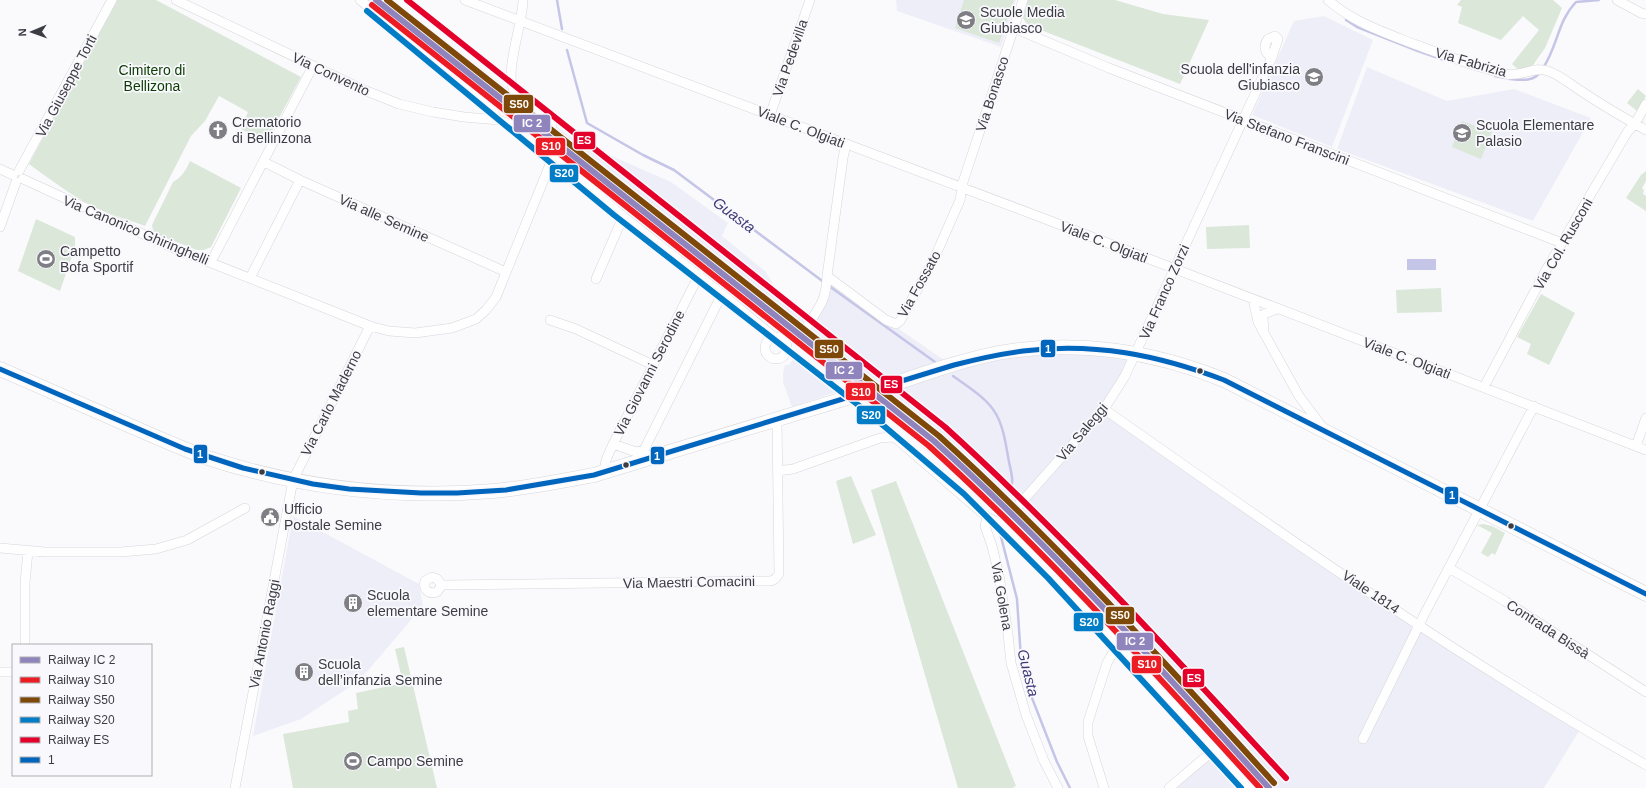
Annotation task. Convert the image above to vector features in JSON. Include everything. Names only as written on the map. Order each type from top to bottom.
[{"type":"main road","name":"Via Franco Zorzi","points":[[879,389],[979,358],[1014,351],[1071,348],[1137,353]]},
{"type":"main road","points":[[1137,353],[1184,364],[1224,380],[1646,594]]},
{"type":"main road","points":[[0,369],[157,438],[225,463],[293,480],[364,491],[428,494],[483,492],[516,488],[552,483],[604,472],[850,397]]},
{"type":"street","name":"Via Giuseppe Torti","points":[[0,227],[18,177],[112,0]]},
{"type":"street","name":"Via Convento","points":[[176,0],[364,90],[399,104],[433,112],[495,120]]},
{"type":"street","points":[[360,0],[491,105],[494,110],[495,120],[508,123],[516,127],[554,154],[624,217],[699,275],[774,337],[784,339],[791,345],[782,357],[776,359],[769,356],[765,347],[768,340],[774,337]]},
{"type":"street","name":"Viale C. Olgiati","points":[[465,0],[962,188],[1646,450]]},
{"type":"street","points":[[523,0],[521,21],[511,70],[513,89],[517,95],[546,114],[551,121],[552,127]]},
{"type":"street","name":"Via Pedevilla","points":[[770,115],[810,0]]},
{"type":"street","name":"Via Bonasco","points":[[962,188],[1022,0]]},
{"type":"street","name":"Via Fabrizia","points":[[1328,0],[1338,9],[1361,23],[1453,58],[1507,74],[1516,75],[1542,70],[1558,75],[1646,130]]},
{"type":"street","points":[[1618,0],[1641,13],[1646,14]]},
{"type":"street","name":"Via Stefano Franscini","points":[[1014,28],[1099,64],[1562,243]]},
{"type":"street","name":"Via Franco Zorzi","points":[[1137,353],[1272,57]]},
{"type":"street","points":[[211,262],[313,66]]},
{"type":"street","name":"Via Col. Rusconi","points":[[1484,387],[1546,270],[1628,131],[1635,124],[1646,104]]},
{"type":"street","points":[[807,326],[822,305],[826,295],[827,278],[846,144]]},
{"type":"street","name":"Via Canonico Ghiringhelli","points":[[0,169],[150,238],[315,306],[370,326],[389,331],[415,333],[452,328],[466,323],[477,318],[490,305],[496,297],[554,154]]},
{"type":"street","name":"Via alle Semine","points":[[264,162],[300,180],[506,272]]},
{"type":"street","points":[[250,278],[300,180]]},
{"type":"street","name":"Via Fossato","points":[[827,278],[886,320],[896,324],[900,321],[910,305],[934,259],[960,200],[962,188]]},
{"type":"street","points":[[596,279],[624,217]]},
{"type":"street","name":"Via Giovanni Serodine","points":[[604,472],[606,460],[613,444],[699,275]]},
{"type":"street","points":[[613,444],[636,452],[644,450],[722,294]]},
{"type":"street","points":[[1253,299],[1258,322],[1299,396],[1330,435]]},
{"type":"street","points":[[1264,333],[1264,314],[1277,309]]},
{"type":"street","points":[[550,320],[576,329],[653,365]]},
{"type":"street","name":"Via Carlo Maderno","points":[[293,480],[370,326]]},
{"type":"street","name":"Via Saleggi","points":[[1019,505],[1104,409],[1125,376],[1137,353]]},
{"type":"street","points":[[1363,740],[1419,624],[1480,511],[1534,406]]},
{"type":"street","name":"Viale 1814","points":[[1104,409],[1244,508],[1419,624],[1582,728],[1646,765]]},
{"type":"street","points":[[1636,446],[1646,418]]},
{"type":"street","name":"Via Maestri Comacini","points":[[442,585],[775,580],[779,574],[776,420]]},
{"type":"street","points":[[777,471],[793,469],[880,438],[893,438],[898,440],[987,517],[1003,523],[1216,748],[1250,788]]},
{"type":"street","name":"Via Antonio Raggi","points":[[235,788],[293,480]]},
{"type":"street","points":[[0,548],[28,551],[78,553],[156,549],[187,540],[245,508]]},
{"type":"street","name":"Via Golena","points":[[987,517],[985,526],[992,546],[999,575],[1011,663],[1026,715],[1044,761],[1058,788]]},
{"type":"street","points":[[25,644],[26,571],[28,551]]},
{"type":"street","name":"Contrada Bissà","points":[[1449,568],[1505,601],[1646,692]]},
{"type":"street","points":[[1104,788],[1088,736],[1088,722],[1108,663],[1118,644]]},
{"type":"street","points":[[0,672],[12,672]]},
{"type":"street","points":[[1169,788],[1216,748]]},
{"type":"shaded area","points":[[365,0],[393,0],[507,88],[512,95],[575,140],[671,182],[728,223],[722,236],[765,271],[784,301],[812,324],[831,283],[896,324],[899,329],[944,360],[998,353],[1137,353],[1104,408],[1244,508],[1581,728],[1544,788],[1169,788],[1216,748],[982,498],[901,429],[511,119]]},
{"type":"shaded area","name":"Scuole Media Giubiasco","points":[[896,0],[1016,0],[1001,47],[897,11]]},
{"type":"shaded area","name":"Scuola dell'infanzia Giubiasco","points":[[1324,16],[1373,40],[1332,147],[1252,115],[1294,21]]},
{"type":"shaded area","name":"Scuola Elementare Palasio","points":[[1367,67],[1447,101],[1514,89],[1591,118],[1533,221],[1337,149]]},
{"type":"shaded area","points":[[797,354],[842,390],[792,407],[783,382],[783,373],[785,365],[789,365]]},
{"type":"shaded area","points":[[293,516],[419,584],[423,606],[359,681],[301,719],[253,736]]},
{"type":"green space","name":"Cimitero di Bellizona","points":[[117,0],[156,0],[301,77],[266,142],[241,129],[248,112],[219,96],[205,121],[191,136],[145,226],[85,202],[63,189],[29,164]]},
{"type":"green space","points":[[964,0],[1014,0],[999,43],[955,28]]},
{"type":"green space","points":[[1028,0],[1115,0],[1163,14],[1209,20],[1180,84],[1033,27],[1026,23],[1023,18]]},
{"type":"green space","points":[[1461,0],[1553,0],[1562,8],[1545,48],[1533,65],[1521,72],[1512,64],[1539,30],[1523,16],[1501,40],[1458,23],[1462,7],[1457,5]]},
{"type":"green space","points":[[1638,89],[1646,96],[1637,111],[1627,103]]},
{"type":"green space","points":[[1462,121],[1492,132],[1481,159],[1452,147]]},
{"type":"green space","points":[[190,161],[241,188],[211,247],[204,250],[197,250],[156,234],[152,225],[173,182],[179,178]]},
{"type":"green space","points":[[1646,171],[1646,181],[1642,188],[1644,190],[1643,194],[1646,196],[1646,211],[1626,198],[1641,175]]},
{"type":"green space","name":"Campetto Bofa Sportif","points":[[36,219],[75,237],[75,247],[60,291],[18,271]]},
{"type":"green space","points":[[1249,225],[1250,248],[1207,249],[1206,227]]},
{"type":"green space","points":[[1441,288],[1442,312],[1397,313],[1396,290]]},
{"type":"green space","points":[[1541,294],[1575,313],[1549,365],[1527,354],[1531,344],[1517,337]]},
{"type":"green space","points":[[851,476],[876,535],[853,544],[836,481]]},
{"type":"green space","points":[[896,481],[1016,786],[1012,788],[958,788],[871,490]]},
{"type":"green space","points":[[1483,524],[1492,526],[1505,533],[1495,555],[1492,553],[1488,557],[1481,553],[1492,533],[1477,525]]},
{"type":"green space","name":"Campo Semine","points":[[404,647],[437,788],[293,788],[283,734],[349,722],[348,711],[358,709],[356,693],[403,683],[395,649]]},
{"type":"water","points":[[1407,259],[1436,259],[1436,270],[1407,270]]},
{"type":"waterway","name":"Guasta","points":[[557,0],[562,29]]},
{"type":"waterway","points":[[1543,68],[1552,51],[1561,26],[1576,2],[1599,0]]},
{"type":"waterway","points":[[1346,20],[1357,27],[1444,60]]},
{"type":"waterway","name":"Guasta","points":[[567,50],[587,123],[643,155],[674,170],[825,283]]},
{"type":"waterway","points":[[1510,79],[1531,79],[1540,72]]},
{"type":"waterway","points":[[1495,76],[1505,78]]},
{"type":"waterway","name":"Guasta","points":[[829,286],[935,362]]},
{"type":"waterway","points":[[953,376],[988,403],[999,419],[1011,473],[1012,484],[1009,491]]},
{"type":"waterway","name":"Guasta","points":[[999,529],[1017,599],[1021,659],[1032,698],[1057,762],[1070,788]]},
{"type":"tunnel","points":[[552,127],[554,151]]},
{"type":"tunnel","points":[[794,342],[807,326]]},
{"type":"tunnel","points":[[850,397],[879,389]]},
{"type":"tunnel","points":[[1004,522],[1019,505]]},
{"type":"transit line","points":[[376,0],[934,441],[1022,524],[1106,610],[1269,788]]},
{"type":"transit line","name":"1","points":[[0,369],[185,449],[243,468],[313,484],[349,489],[421,493],[457,493],[506,490],[594,475],[954,365],[988,357],[1023,351],[1075,348],[1125,353],[1150,357],[1224,380],[1646,594]]},
{"type":"rail line","name":"S50","points":[[387,0],[939,436],[1026,519],[1111,605],[1274,783]]},
{"type":"rail line","name":"ES","points":[[407,0],[945,427],[1034,511],[1077,555],[1286,778]]},
{"type":"rail line","name":"S10","points":[[372,5],[929,446],[1015,528],[1099,613],[1260,788]]},
{"type":"rail line","name":"S20","points":[[367,11],[614,215],[871,415],[964,494],[1048,578],[1241,788]]},
{"type":"place","name":"Scuole Media Giubiasco","points":[[966,20]]},
{"type":"place","name":"Scuola dell'infanzia Giubiasco","points":[[1314,77]]},
{"type":"place","name":"Crematorio di Bellinzona","points":[[218,130]]},
{"type":"place","name":"Scuola Elementare Palasio","points":[[1462,133]]},
{"type":"place","name":"Campetto Bofa Sportif","points":[[46,259]]},
{"type":"place","name":"Ufficio Postale Semine","points":[[270,517]]},
{"type":"place","name":"Scuola elementare Semine","points":[[353,603]]},
{"type":"place","name":"Scuola dell’infanzia Semine","points":[[304,672]]},
{"type":"place","name":"Campo Semine","points":[[353,761]]}]
